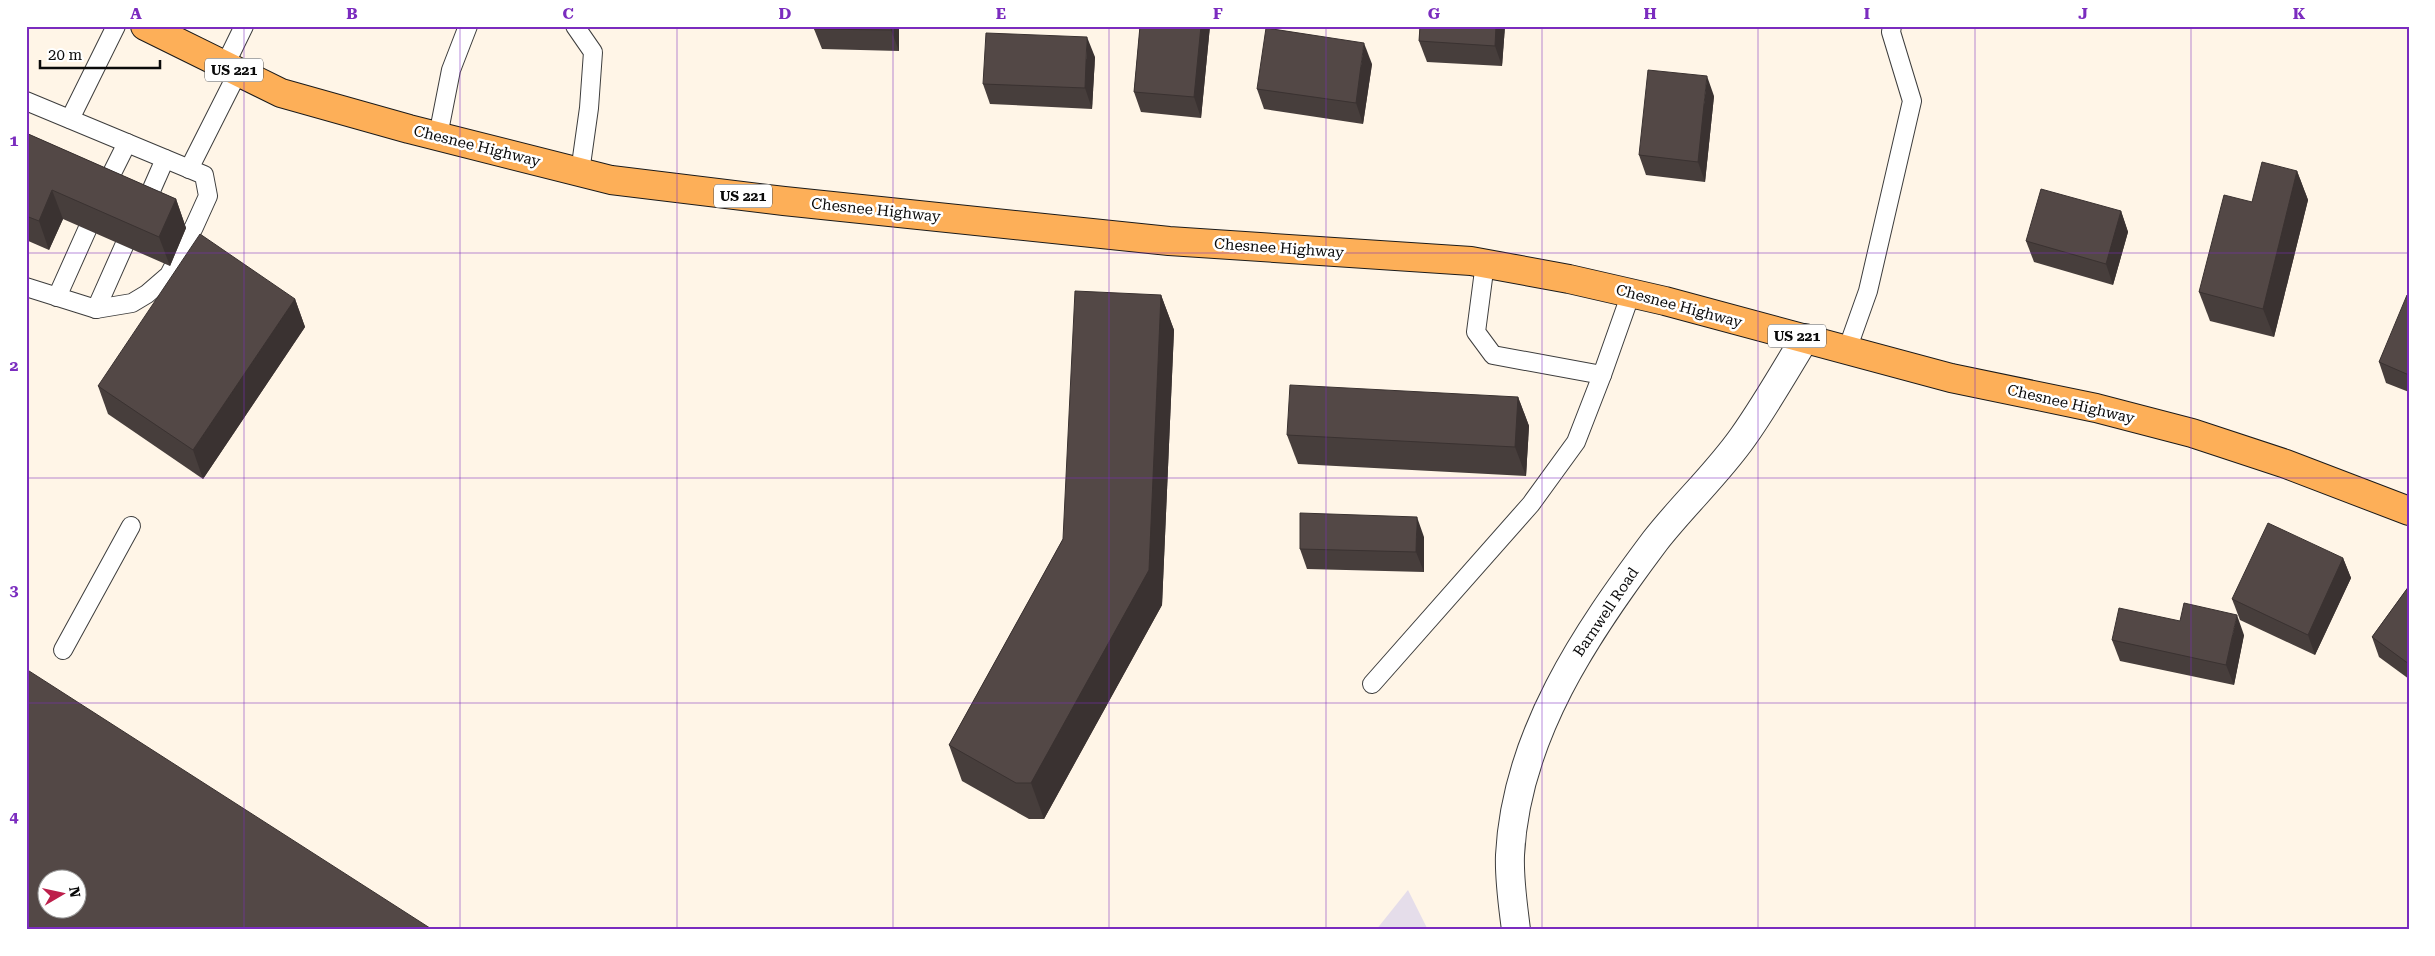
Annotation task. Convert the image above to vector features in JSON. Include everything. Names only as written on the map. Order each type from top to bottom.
[{"type":"main road","name":"Chesnee Highway","points":[[145,26],[281,93],[438,136],[611,180],[784,201],[1169,242],[1264,246],[1471,261],[1631,293],[1951,378],[2096,408],[2192,433],[2286,464],[2409,511]]},
{"type":"street","name":"Barnwell Road","points":[[1516,930],[1511,892],[1510,854],[1515,816],[1525,773],[1539,730],[1557,689],[1579,651],[1656,540],[1742,438],[1806,338]]},
{"type":"lane","points":[[70,119],[116,26]]},
{"type":"lane","points":[[189,169],[231,68],[244,26]]},
{"type":"lane","points":[[438,136],[451,70],[468,26]]},
{"type":"lane","points":[[575,26],[593,52],[589,108],[580,172]]},
{"type":"lane","points":[[1847,350],[1868,291],[1912,100],[1891,32],[1892,26]]},
{"type":"lane","points":[[26,101],[204,176],[208,196],[169,275],[147,294],[132,303],[96,309],[26,287]]},
{"type":"lane","points":[[102,191],[126,143]]},
{"type":"lane","points":[[143,209],[165,159]]},
{"type":"lane","points":[[57,297],[87,230]]},
{"type":"lane","points":[[96,309],[124,246]]},
{"type":"lane","points":[[1485,264],[1476,332],[1492,355],[1602,375]]},
{"type":"lane","points":[[1372,684],[1531,504],[1576,442],[1631,293]]},
{"type":"lane","points":[[63,650],[131,526]]},
{"type":"shaded area","points":[[1408,890],[1428,930],[1376,930]]},
{"type":"building","points":[[814,26],[891,26],[891,30],[814,29]]},
{"type":"building","points":[[1140,26],[1201,26],[1194,97],[1134,92]]},
{"type":"building","points":[[1420,26],[1496,26],[1495,46],[1419,41]]},
{"type":"building","points":[[1266,28],[1364,43],[1356,103],[1257,89]]},
{"type":"building","points":[[986,33],[1087,37],[1085,88],[983,84]]},
{"type":"building","points":[[1648,70],[1707,76],[1698,162],[1639,155]]},
{"type":"building","points":[[26,133],[176,199],[159,237],[52,190],[39,221],[26,216]]},
{"type":"building","points":[[2262,162],[2297,171],[2263,309],[2199,292],[2224,195],[2252,202]]},
{"type":"building","points":[[2041,189],[2121,211],[2106,264],[2026,241]]},
{"type":"building","points":[[200,234],[295,299],[193,450],[98,386]]},
{"type":"building","points":[[1075,291],[1161,295],[1149,570],[1031,783],[1016,783],[949,745],[1063,539]]},
{"type":"building","points":[[2407,295],[2409,296],[2409,375],[2379,362]]},
{"type":"building","points":[[1290,385],[1518,397],[1515,447],[1287,435]]},
{"type":"building","points":[[1300,513],[1417,517],[1416,552],[1300,549]]},
{"type":"building","points":[[2268,523],[2343,558],[2308,635],[2232,599]]},
{"type":"building","points":[[2409,586],[2409,664],[2372,637]]},
{"type":"building","points":[[2184,603],[2237,615],[2226,665],[2112,640],[2119,608],[2180,621]]},
{"type":"building","points":[[26,669],[433,930],[26,930]]}]
